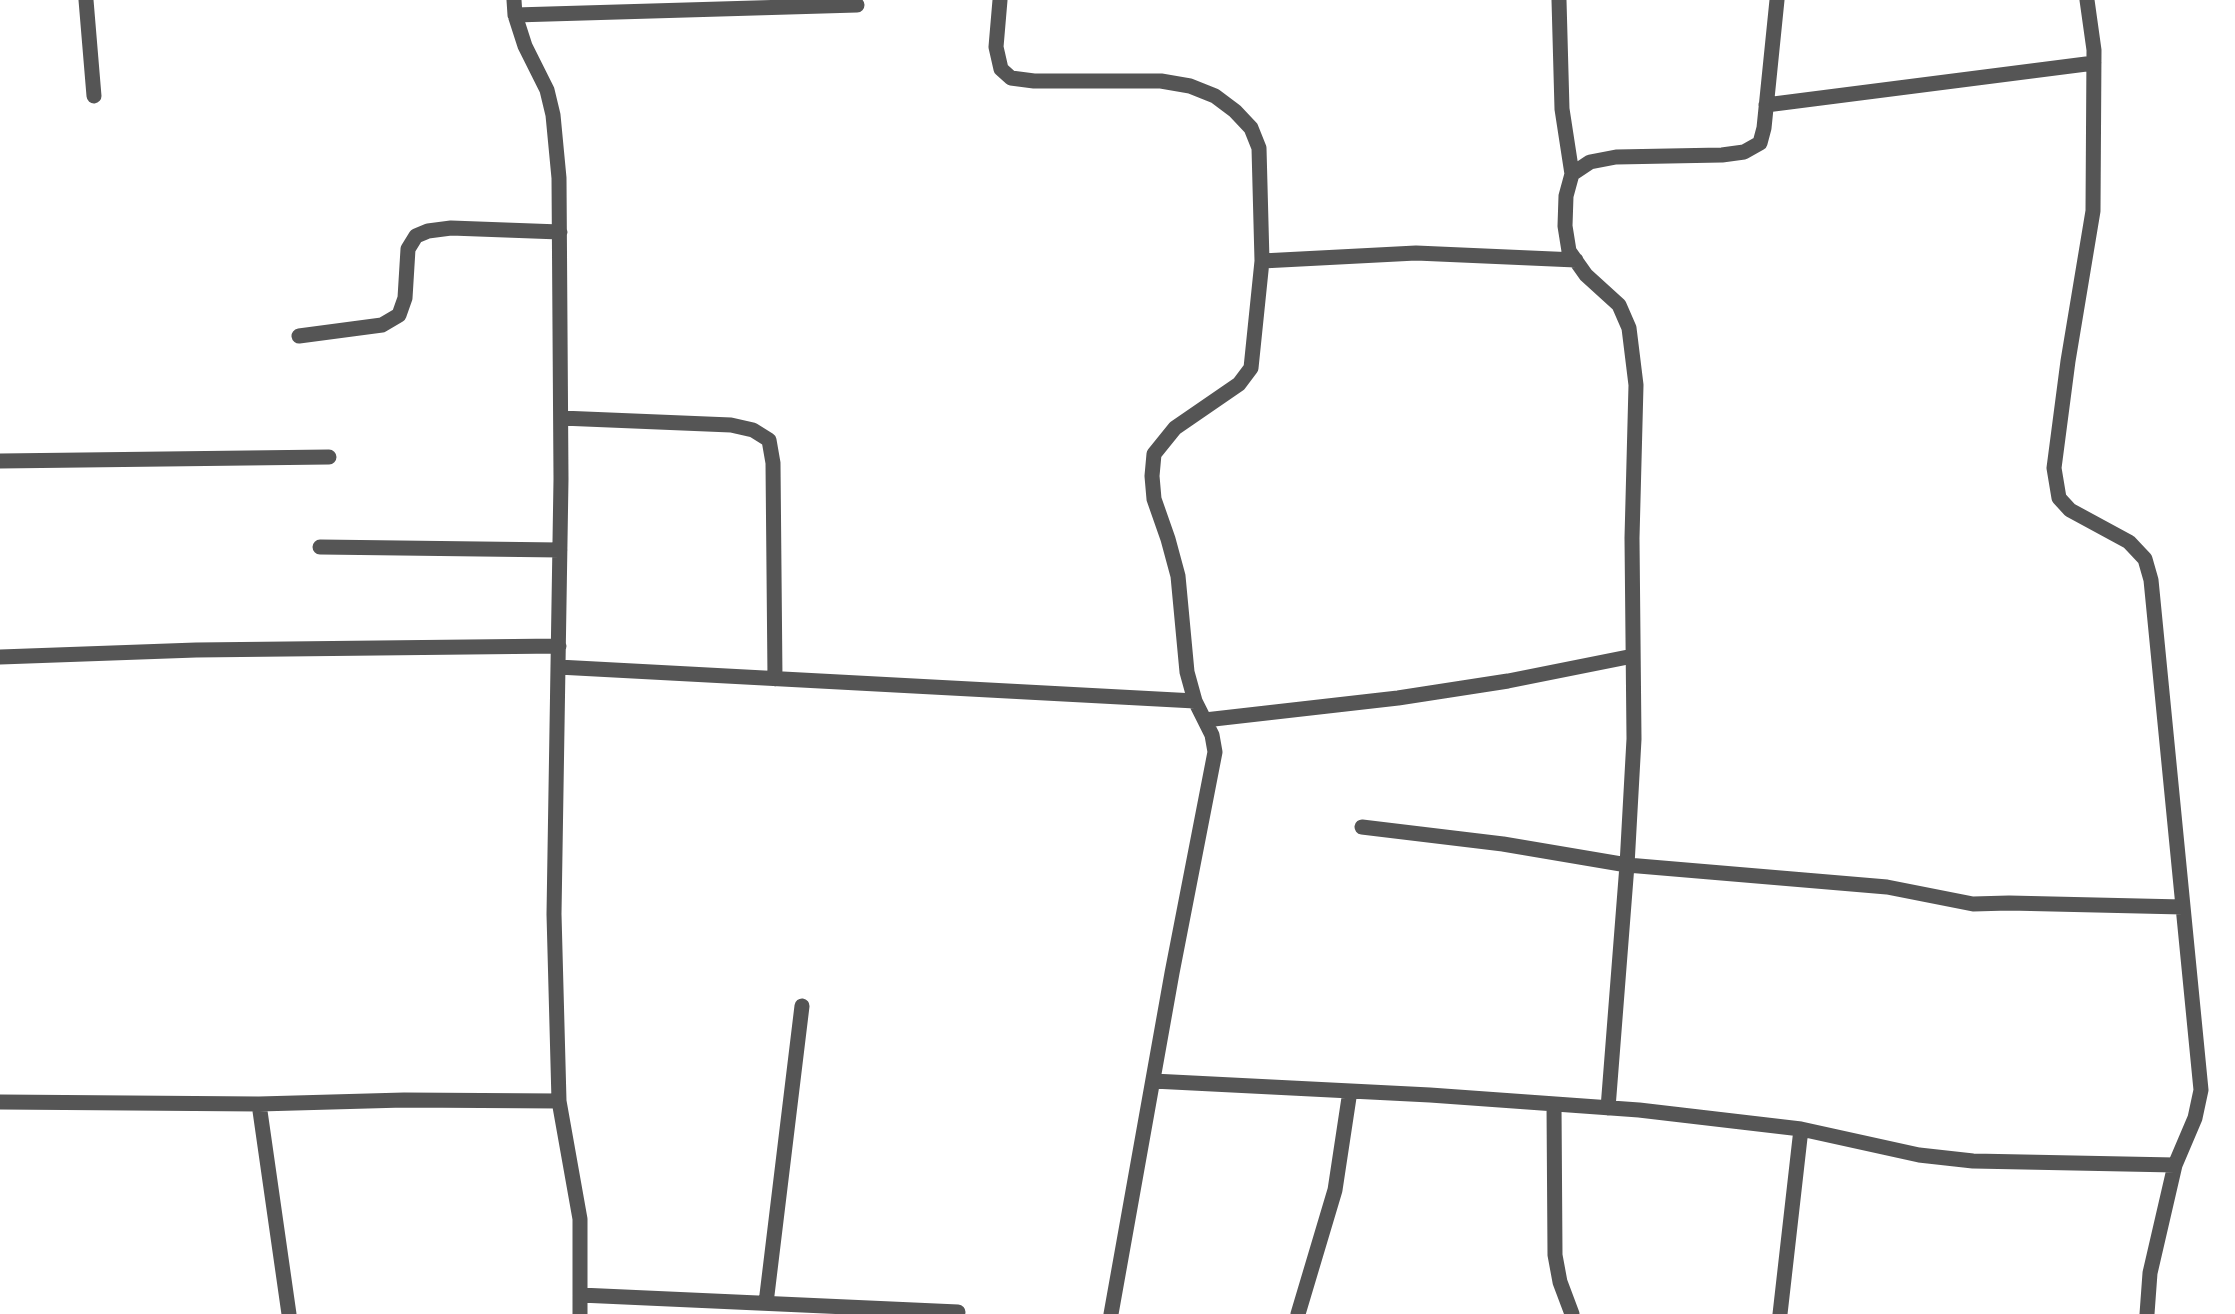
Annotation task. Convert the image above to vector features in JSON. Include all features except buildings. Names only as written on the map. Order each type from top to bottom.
[{"type":"street","points":[[86,0],[94,96]]},
{"type":"street","points":[[1000,0],[996,47],[1001,69],[1011,78],[1034,81],[1161,81],[1190,86],[1215,96],[1235,111],[1251,128],[1259,148],[1262,261],[1251,368],[1239,384],[1175,428],[1154,454],[1152,476],[1154,499],[1179,576],[1187,672],[1195,701],[1212,735],[1215,752],[1112,1314]]},
{"type":"street","points":[[1559,0],[1562,109],[1572,174],[1566,196],[1565,226],[1569,250],[1586,275],[1619,305],[1629,328],[1636,385],[1632,538],[1634,738],[1627,866],[1608,1108]]},
{"type":"street","points":[[1572,174],[1590,162],[1616,157],[1722,155],[1744,152],[1760,142],[1777,0]]},
{"type":"street","points":[[2087,0],[2094,63],[2093,211],[2054,468],[2059,498],[2070,510],[2129,542],[2145,559],[2151,580],[2200,1090],[2195,1118],[2175,1165],[2150,1273],[2147,1314]]},
{"type":"street","points":[[580,1314],[580,1219],[559,1101],[554,914],[561,418],[559,178],[553,115],[548,90],[525,46],[515,7],[857,5]]},
{"type":"street","points":[[1766,105],[2094,63]]},
{"type":"street","points":[[299,336],[382,325],[399,315],[405,298],[408,249],[416,236],[428,231],[451,228],[560,232]]},
{"type":"street","points":[[1262,261],[1416,253],[1576,260]]},
{"type":"street","points":[[561,418],[731,425],[753,429],[769,440],[773,463],[775,679]]},
{"type":"street","points":[[0,461],[329,457]]},
{"type":"street","points":[[320,547],[560,550]]},
{"type":"street","points":[[0,657],[196,650],[559,646]]},
{"type":"street","points":[[1205,720],[1409,696],[1508,681],[1633,656]]},
{"type":"street","points":[[558,668],[1195,701]]},
{"type":"street","points":[[1362,827],[1503,844],[1627,866],[1887,887],[1973,904],[2183,907]]},
{"type":"street","points":[[766,1303],[802,1006]]},
{"type":"street","points":[[1153,1081],[1608,1108],[1801,1129],[1919,1155],[1972,1161],[2175,1165]]},
{"type":"street","points":[[1298,1314],[1335,1190],[1350,1091]]},
{"type":"street","points":[[0,1102],[259,1104],[404,1100],[559,1101]]},
{"type":"street","points":[[259,1104],[289,1314]]},
{"type":"street","points":[[1554,1104],[1555,1255],[1560,1282],[1572,1314]]},
{"type":"street","points":[[1780,1314],[1801,1129]]},
{"type":"street","points":[[580,1295],[958,1312]]}]
